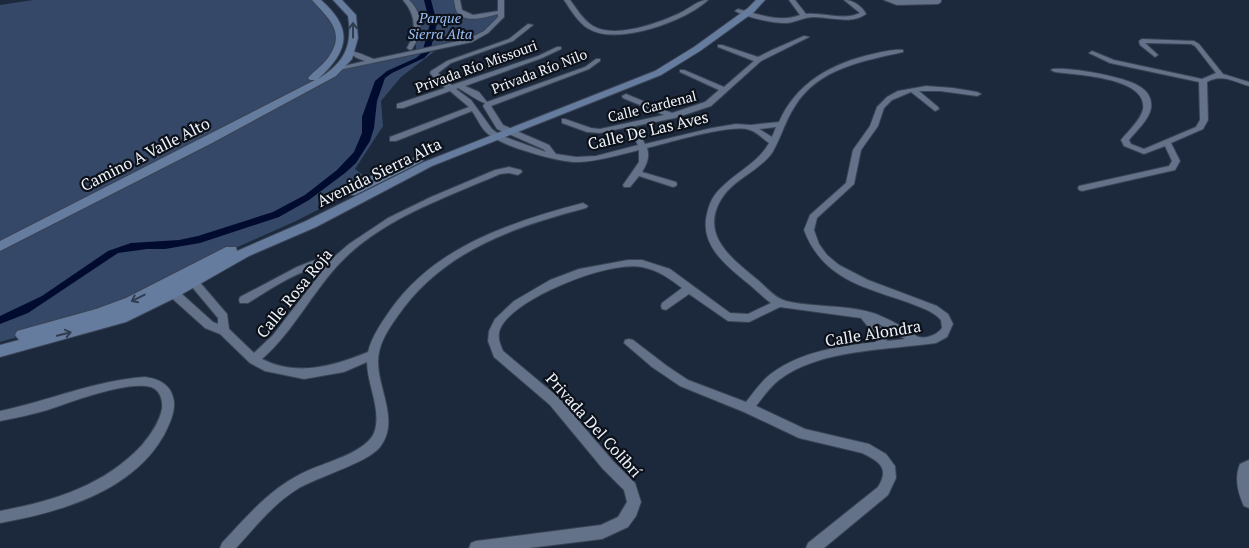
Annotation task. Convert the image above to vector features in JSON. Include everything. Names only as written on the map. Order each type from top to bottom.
[{"type":"street","points":[[304,89],[304,85],[335,57],[341,41],[337,23],[316,0]]},
{"type":"street","points":[[336,0],[352,15],[353,40],[351,52],[359,57],[375,61]]},
{"type":"street","points":[[406,0],[414,7],[416,12],[417,37],[410,48]]},
{"type":"street","points":[[458,0],[459,11],[466,16],[501,12]]},
{"type":"street","points":[[339,68],[450,46],[478,37],[499,20],[501,12],[500,0]]},
{"type":"street","points":[[567,0],[588,26],[599,32],[618,34],[636,31],[653,25],[695,7],[705,0]]},
{"type":"street","name":"Avenida Sierra Alta","points":[[0,351],[113,320],[245,243],[349,199],[400,166],[499,132],[653,71],[696,49],[746,8],[761,0]]},
{"type":"street","points":[[792,0],[804,16]]},
{"type":"street","points":[[746,8],[776,20],[794,20],[804,16],[851,17],[863,14],[862,10],[847,0]]},
{"type":"street","points":[[887,0],[897,3],[938,1]]},
{"type":"street","points":[[499,132],[473,108],[466,98],[434,76],[434,73],[442,66],[511,40],[530,24]]},
{"type":"street","name":"Calle Cardenal","points":[[565,121],[596,131],[672,116],[708,104],[759,60],[806,37]]},
{"type":"street","points":[[1155,55],[1142,42],[1192,42],[1197,45],[1220,74]]},
{"type":"street","points":[[720,46],[759,60]]},
{"type":"street","name":"Privada Río Missouri","points":[[460,85],[540,57],[559,48]]},
{"type":"street","points":[[901,51],[856,60],[823,75],[807,86],[781,124],[766,156],[758,164],[735,179],[720,194],[713,206],[710,225],[715,248],[725,259],[779,302],[863,313],[898,327],[918,342]]},
{"type":"street","name":"Camino A Valle Alto","points":[[0,247],[316,84],[339,68],[351,52]]},
{"type":"street","points":[[1092,53],[1112,62],[1203,81],[1211,76],[1220,74],[1249,84]]},
{"type":"street","name":"Privada Río Nilo","points":[[473,108],[481,110],[486,104],[587,68],[598,60]]},
{"type":"street","points":[[1055,70],[1117,80],[1137,87],[1146,95],[1147,110],[1125,140],[1125,143],[1133,149],[1144,152],[1199,129],[1203,125],[1203,81]]},
{"type":"street","points":[[682,71],[725,90]]},
{"type":"street","points":[[449,86],[460,85],[486,104],[499,132]]},
{"type":"street","name":"Privada Río Missouri","points":[[400,106],[449,86]]},
{"type":"street","name":"Calle Alondra","points":[[748,408],[769,383],[778,375],[792,368],[831,354],[918,342],[943,336],[947,332],[949,325],[942,314],[926,305],[859,280],[836,267],[815,247],[808,230],[813,217],[850,184],[853,178],[856,154],[873,128],[880,108],[894,96],[913,90],[939,88],[978,94]]},
{"type":"street","points":[[913,90],[935,109]]},
{"type":"street","points":[[626,96],[672,116]]},
{"type":"street","points":[[393,139],[473,108]]},
{"type":"street","name":"Calle De Las Aves","points":[[499,132],[540,153],[552,154],[566,159],[586,160],[712,130],[736,126],[751,127],[781,124]]},
{"type":"street","points":[[626,185],[644,164],[644,147],[631,125]]},
{"type":"street","points":[[751,127],[774,142]]},
{"type":"street","name":"Calle De Las Aves","points":[[499,132],[533,141],[546,147],[552,154]]},
{"type":"street","points":[[525,147],[533,141]]},
{"type":"street","points":[[1082,188],[1172,168],[1176,161],[1167,143]]},
{"type":"street","name":"Calle Rosa Roja","points":[[254,360],[280,337],[314,287],[337,260],[377,230],[418,206],[498,172],[509,170],[518,172]]},
{"type":"street","points":[[638,173],[673,184]]},
{"type":"street","points":[[227,548],[274,498],[302,479],[368,450],[378,441],[383,422],[375,385],[372,355],[378,338],[393,312],[409,291],[432,270],[469,247],[505,229],[583,206]]},
{"type":"street","points":[[244,300],[301,268],[324,260],[337,260]]},
{"type":"street","name":"Privada Del Colibrí","points":[[476,548],[602,532],[623,522],[631,512],[634,502],[630,487],[602,458],[554,401],[498,354],[493,340],[494,330],[499,322],[518,304],[554,283],[579,273],[615,265],[642,263],[654,266],[675,277],[719,312],[736,319],[749,318],[779,302]]},
{"type":"street","points":[[189,277],[223,317],[224,331]]},
{"type":"street","points":[[666,306],[690,288]]},
{"type":"street","points":[[169,289],[198,313],[209,325],[224,331],[254,360],[269,368],[304,374],[344,366],[372,355]]},
{"type":"street","name":"Avenida Sierra Alta","points":[[0,342],[99,314],[169,289]]},
{"type":"street","points":[[198,313],[212,305]]},
{"type":"street","points":[[863,313],[879,333],[883,346]]},
{"type":"street","points":[[629,344],[664,371],[684,382],[748,408],[803,434],[870,451],[882,458],[888,465],[891,473],[889,482],[883,491],[813,548]]},
{"type":"street","points":[[0,416],[92,392],[142,382],[155,383],[161,388],[167,397],[169,405],[166,418],[158,434],[144,452],[104,484],[70,500],[30,512],[0,518]]},
{"type":"street","points":[[1249,466],[1245,468],[1243,477],[1249,502]]},
{"type":"green space","points":[[33,0],[316,0],[320,3],[341,39],[337,59],[328,71],[435,51],[401,77],[381,101],[383,126],[355,169],[371,181],[296,221],[231,250],[99,314],[0,342],[0,5]]},
{"type":"green space","name":"Parque Sierra Alta","points":[[406,0],[457,0],[459,11],[474,16],[501,12],[501,17],[478,37],[416,53],[416,12]]},
{"type":"shaded area","points":[[424,0],[431,0],[437,23],[430,52],[424,58],[385,78],[377,101],[374,128],[370,141],[356,163],[345,173],[309,200],[279,217],[200,243],[165,249],[147,249],[118,253],[28,313],[0,324],[0,316],[42,296],[108,251],[131,243],[179,240],[198,236],[273,212],[305,195],[337,170],[354,152],[362,133],[362,117],[375,81],[387,71],[416,58],[422,53],[430,24]]}]
